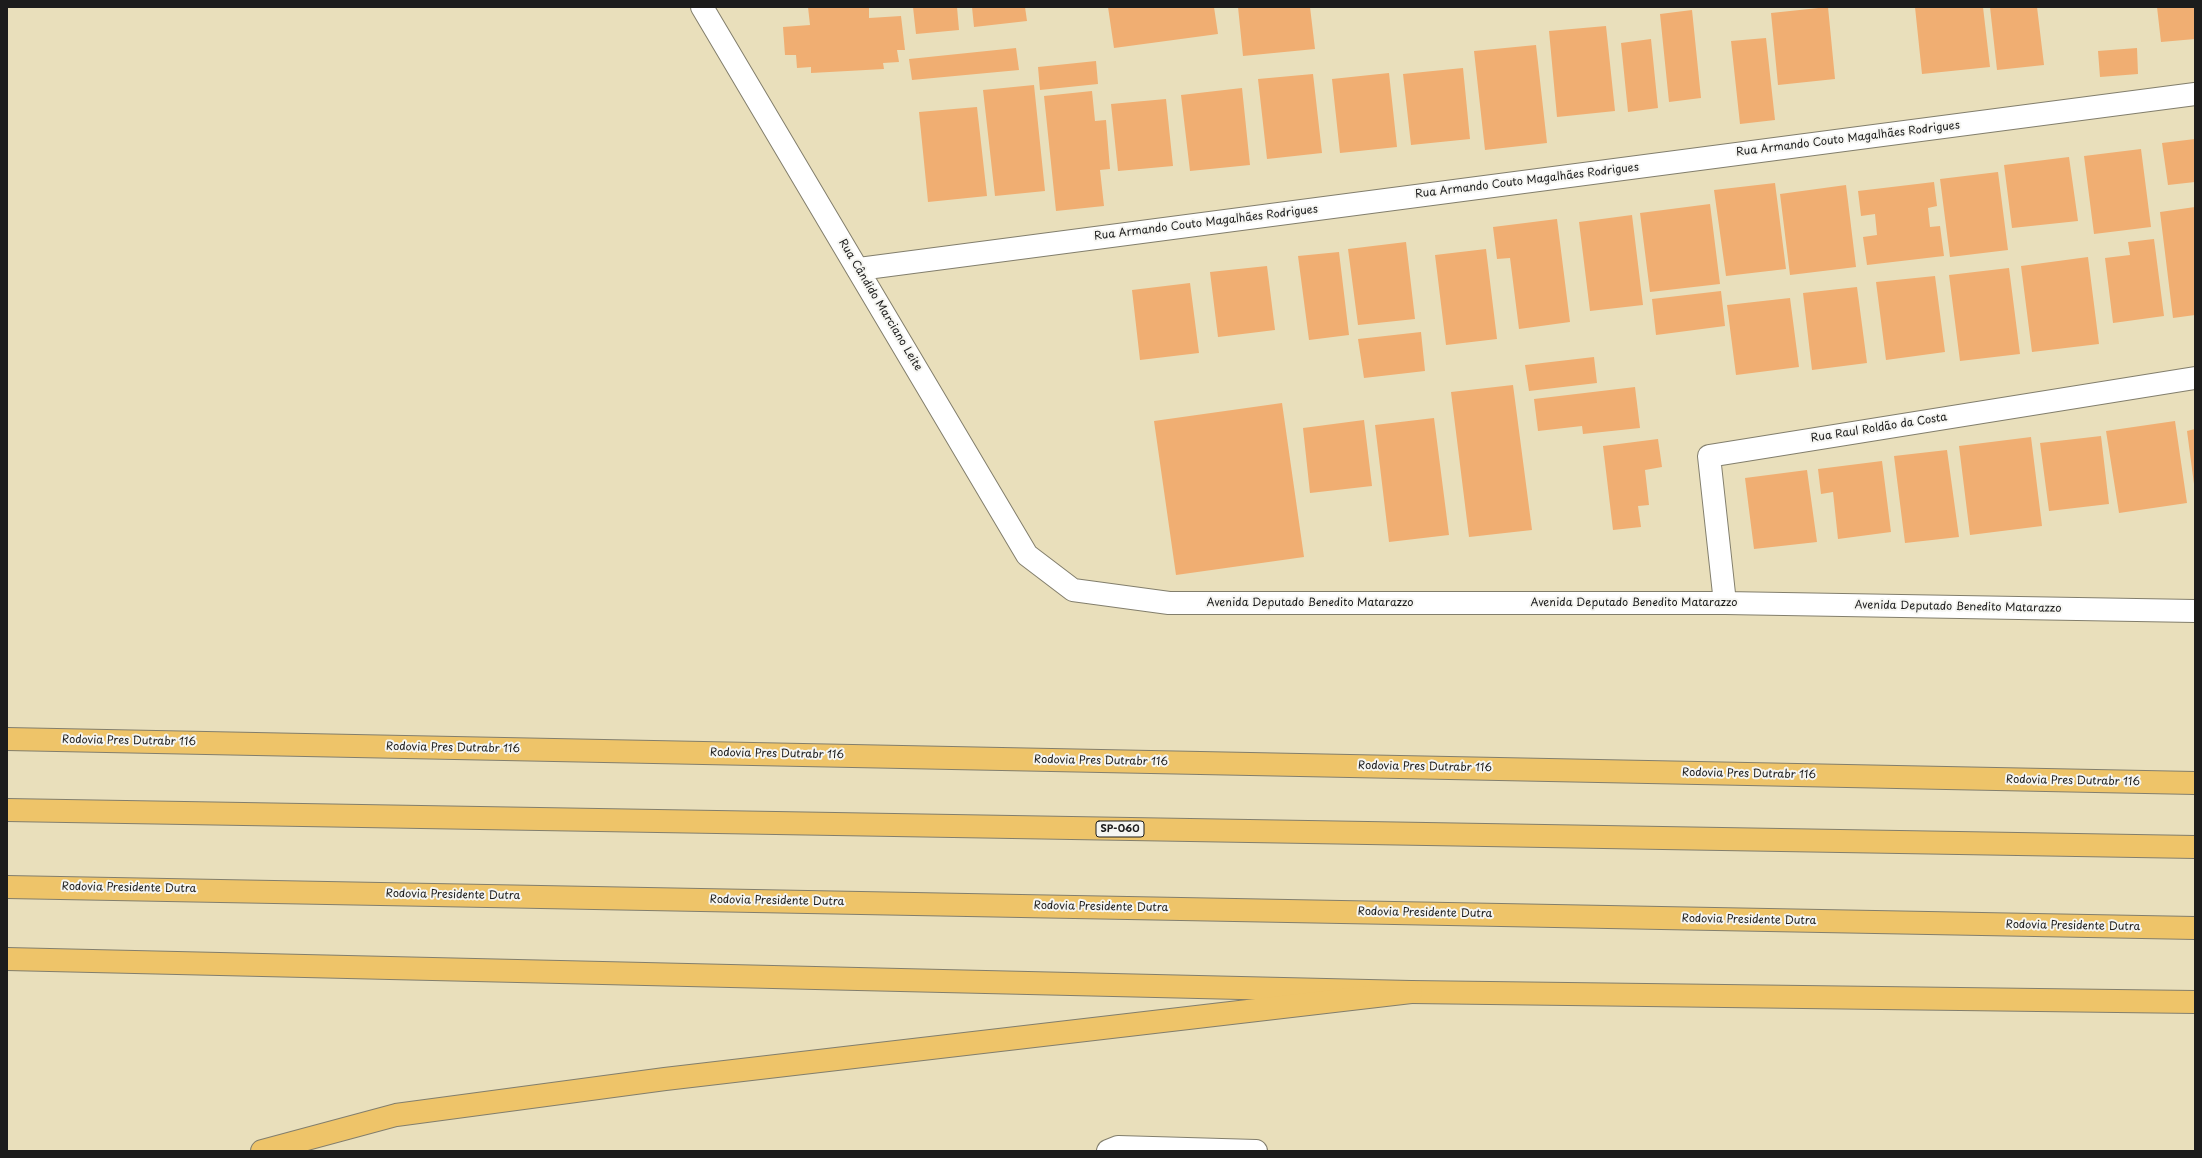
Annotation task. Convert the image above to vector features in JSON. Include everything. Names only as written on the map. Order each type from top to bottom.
[{"type":"main road","name":"Rodovia Pres Dutrabr 116","points":[[7,739],[2195,783]]},
{"type":"main road","name":"SP-060","points":[[7,810],[2195,847]]},
{"type":"main road","name":"Rodovia Presidente Dutra","points":[[7,887],[2195,928]]},
{"type":"main road","points":[[7,959],[1411,992],[2195,1002]]},
{"type":"main road","points":[[262,1151],[396,1115],[673,1078],[1411,992]]},
{"type":"street","name":"Rua Cândido Marciano Leite","points":[[702,7],[859,269],[1027,555],[1073,590]]},
{"type":"street","name":"Rua Armando Couto Magalhães Rodrigues","points":[[859,269],[2195,94]]},
{"type":"street","name":"Rua Raul Roldão da Costa","points":[[1725,603],[1709,456],[2195,378]]},
{"type":"street","name":"Avenida Deputado Benedito Matarazzo","points":[[1073,590],[1169,603],[1725,603],[2195,611]]},
{"type":"street","points":[[1113,1149],[1256,1151]]},
{"type":"building","points":[[808,7],[869,7],[869,18],[901,16],[905,50],[897,50],[899,62],[883,63],[884,69],[811,73],[811,67],[797,68],[796,55],[785,55],[783,27],[810,25]]},
{"type":"building","points":[[913,7],[957,7],[959,30],[916,34]]},
{"type":"building","points":[[972,7],[1025,7],[1027,21],[974,27]]},
{"type":"building","points":[[1108,7],[1214,7],[1218,34],[1114,48]]},
{"type":"building","points":[[1238,7],[1310,7],[1315,49],[1243,56]]},
{"type":"building","points":[[1828,7],[1835,79],[1778,85],[1771,13]]},
{"type":"building","points":[[1915,7],[1983,7],[1990,67],[1922,74]]},
{"type":"building","points":[[1990,7],[2037,7],[2044,65],[1997,70]]},
{"type":"building","points":[[2157,7],[2195,7],[2195,39],[2161,42]]},
{"type":"building","points":[[1692,10],[1701,98],[1669,102],[1660,14]]},
{"type":"building","points":[[1606,26],[1615,111],[1557,117],[1549,31]]},
{"type":"building","points":[[1766,38],[1775,120],[1740,124],[1731,41]]},
{"type":"building","points":[[1651,39],[1658,108],[1628,112],[1621,43]]},
{"type":"building","points":[[1536,45],[1547,143],[1485,150],[1474,51]]},
{"type":"building","points":[[1016,48],[1019,70],[912,80],[909,59]]},
{"type":"building","points":[[2137,48],[2138,74],[2100,77],[2098,51]]},
{"type":"building","points":[[1096,61],[1098,84],[1040,90],[1038,67]]},
{"type":"building","points":[[1463,68],[1470,139],[1411,145],[1403,74]]},
{"type":"building","points":[[1389,73],[1397,147],[1340,153],[1332,79]]},
{"type":"building","points":[[1313,74],[1322,153],[1267,159],[1258,79]]},
{"type":"building","points":[[1034,85],[1045,191],[995,196],[983,90]]},
{"type":"building","points":[[1242,88],[1250,165],[1190,171],[1181,95]]},
{"type":"building","points":[[1092,91],[1095,121],[1106,120],[1110,169],[1100,170],[1104,206],[1056,211],[1044,96]]},
{"type":"building","points":[[1166,99],[1173,166],[1118,171],[1111,104]]},
{"type":"building","points":[[977,107],[987,196],[928,202],[919,112]]},
{"type":"building","points":[[2195,139],[2195,182],[2168,185],[2162,143]]},
{"type":"building","points":[[2141,149],[2151,227],[2094,234],[2084,156]]},
{"type":"building","points":[[2069,157],[2078,221],[2012,228],[2004,165]]},
{"type":"building","points":[[1998,172],[2008,250],[1950,257],[1940,179]]},
{"type":"building","points":[[1934,182],[1937,206],[1928,208],[1930,227],[1940,226],[1944,256],[1867,265],[1863,237],[1877,235],[1875,214],[1861,216],[1858,191]]},
{"type":"building","points":[[1775,183],[1786,269],[1726,276],[1714,190]]},
{"type":"building","points":[[1846,185],[1856,267],[1790,275],[1780,194]]},
{"type":"building","points":[[1710,204],[1720,284],[1650,292],[1640,213]]},
{"type":"building","points":[[2195,207],[2195,315],[2173,318],[2160,212]]},
{"type":"building","points":[[1632,215],[1643,305],[1590,311],[1579,222]]},
{"type":"building","points":[[1557,219],[1570,322],[1519,329],[1510,258],[1497,259],[1493,227]]},
{"type":"building","points":[[2154,239],[2164,316],[2113,323],[2105,258],[2130,255],[2128,242]]},
{"type":"building","points":[[1406,242],[1415,319],[1358,325],[1348,249]]},
{"type":"building","points":[[1486,249],[1497,339],[1446,345],[1435,255]]},
{"type":"building","points":[[1339,252],[1349,335],[1309,340],[1298,256]]},
{"type":"building","points":[[2088,257],[2099,344],[2032,352],[2021,266]]},
{"type":"building","points":[[1267,266],[1275,330],[1218,337],[1210,272]]},
{"type":"building","points":[[2009,268],[2020,354],[1960,361],[1949,275]]},
{"type":"building","points":[[1935,276],[1945,352],[1886,360],[1876,282]]},
{"type":"building","points":[[1190,283],[1199,353],[1140,360],[1132,290]]},
{"type":"building","points":[[1857,287],[1867,363],[1812,370],[1803,293]]},
{"type":"building","points":[[1721,291],[1725,326],[1656,335],[1652,299]]},
{"type":"building","points":[[1790,298],[1799,367],[1736,375],[1727,305]]},
{"type":"building","points":[[1421,332],[1425,371],[1364,378],[1358,339]]},
{"type":"building","points":[[1594,357],[1597,383],[1529,391],[1525,365]]},
{"type":"building","points":[[1513,385],[1532,530],[1469,537],[1451,392]]},
{"type":"building","points":[[1635,387],[1640,428],[1583,434],[1582,426],[1538,431],[1534,399]]},
{"type":"building","points":[[1282,403],[1304,557],[1176,575],[1154,421]]},
{"type":"building","points":[[1434,418],[1449,535],[1389,542],[1375,425]]},
{"type":"building","points":[[1364,420],[1372,486],[1310,493],[1303,428]]},
{"type":"building","points":[[2175,421],[2187,503],[2119,513],[2106,431]]},
{"type":"building","points":[[2195,429],[2195,483],[2194,484],[2187,431]]},
{"type":"building","points":[[2101,436],[2109,504],[2049,511],[2040,443]]},
{"type":"building","points":[[2031,437],[2042,526],[1970,535],[1959,446]]},
{"type":"building","points":[[1658,439],[1662,467],[1645,470],[1649,505],[1638,506],[1641,527],[1613,530],[1603,446]]},
{"type":"building","points":[[1947,450],[1959,537],[1905,543],[1894,456]]},
{"type":"building","points":[[1882,461],[1891,532],[1838,539],[1833,492],[1821,494],[1818,469]]},
{"type":"building","points":[[1807,470],[1817,542],[1754,549],[1745,478]]}]
